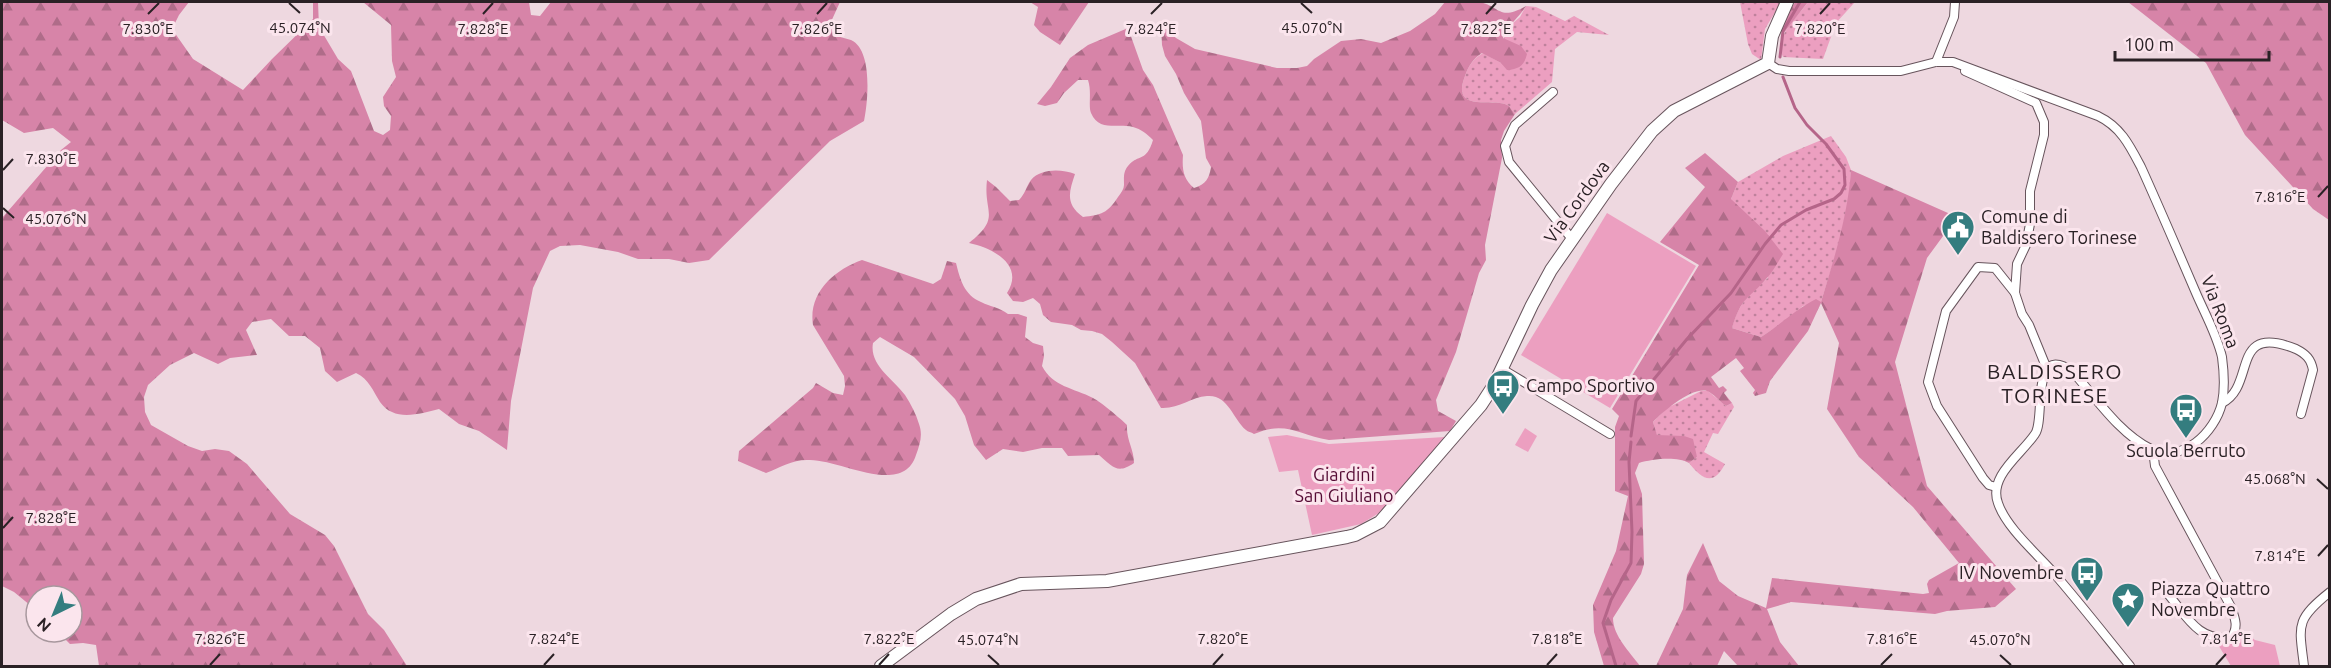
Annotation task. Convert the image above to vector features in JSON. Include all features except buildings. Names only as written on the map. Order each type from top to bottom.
[{"type":"street","points":[[1768,63],[1772,36],[1787,2]]},
{"type":"street","points":[[1936,62],[1954,17],[1955,2]]},
{"type":"street","name":"Via Roma","points":[[1768,63],[1777,69],[1789,71],[1901,71],[1936,62],[1953,62],[2098,116],[2122,133],[2141,167],[2221,354],[2224,370],[2222,403],[2213,424],[2193,445],[2175,452],[2153,450]]},
{"type":"street","points":[[1953,62],[1966,72],[2036,103],[2044,122],[2030,191],[2030,224],[2026,245],[2017,264],[2015,293]]},
{"type":"street","name":"Via Cordova","points":[[881,666],[951,614],[976,599],[1022,584],[1107,581],[1355,535],[1380,522],[1486,396],[1502,369],[1532,305],[1572,239],[1620,172],[1663,120],[1695,99],[1768,63]]},
{"type":"street","points":[[1553,92],[1515,125],[1505,146],[1509,162],[1572,239]]},
{"type":"street","points":[[1996,488],[1989,485],[1983,478],[1937,406],[1928,382],[1946,311],[1978,267],[1995,268],[2015,293],[2047,369],[2040,393],[2037,432],[2006,469],[1996,488],[1997,502],[2008,521],[2082,606],[2130,666]]},
{"type":"street","points":[[2222,403],[2229,400],[2234,393],[2248,356],[2255,347],[2266,342],[2277,343],[2299,350],[2310,358],[2312,363],[2313,370],[2301,414]]},
{"type":"street","points":[[2047,369],[2055,365],[2073,372],[2114,420],[2129,434],[2153,450],[2155,466],[2232,607],[2237,627],[2231,638],[2206,636],[2196,628],[2167,593]]},
{"type":"street","points":[[1502,369],[1610,434]]},
{"type":"street","points":[[2304,666],[2301,641],[2302,621],[2306,612],[2330,592]]},
{"type":"green space","points":[[2,2],[189,2],[172,29],[193,59],[243,90],[313,19],[313,2],[318,2],[319,27],[338,59],[351,71],[374,131],[383,135],[390,130],[391,116],[384,106],[383,97],[396,77],[392,61],[391,25],[363,2],[529,2],[531,15],[540,16],[551,2],[840,2],[830,24],[833,34],[851,40],[858,46],[863,54],[867,77],[864,121],[830,141],[709,260],[689,263],[669,259],[638,259],[618,252],[580,245],[560,246],[550,251],[533,288],[511,401],[507,450],[479,431],[459,424],[439,409],[407,415],[392,412],[380,402],[367,382],[356,373],[337,382],[325,371],[320,348],[305,336],[289,336],[271,319],[252,322],[246,330],[257,355],[230,358],[218,364],[194,353],[170,365],[148,385],[144,397],[145,412],[151,425],[188,446],[202,451],[215,449],[229,451],[247,464],[290,514],[325,535],[334,546],[368,614],[384,630],[407,666],[99,666],[96,645],[84,643],[84,584],[24,584],[24,600],[2,586],[2,218],[61,150],[71,142],[53,128],[24,133],[2,120]]},
{"type":"green space","points":[[1030,2],[1089,2],[1060,45],[1040,32],[1034,25],[1038,7]]},
{"type":"green space","points":[[1445,2],[1478,2],[1504,13],[1517,11],[1526,6],[1507,29],[1503,38],[1521,46],[1527,54],[1520,66],[1507,70],[1501,63],[1482,53],[1470,65],[1462,88],[1463,96],[1468,100],[1502,103],[1509,106],[1515,114],[1501,140],[1502,158],[1485,245],[1486,260],[1479,273],[1456,352],[1436,400],[1438,411],[1456,421],[1450,431],[1329,440],[1284,428],[1254,434],[1247,431],[1230,408],[1214,396],[1201,397],[1174,407],[1161,408],[1135,363],[1112,342],[1102,334],[1081,330],[1072,325],[1051,322],[1043,315],[1040,304],[1033,298],[1023,302],[1013,301],[1007,293],[1012,283],[1012,274],[1004,259],[988,249],[969,243],[985,227],[988,220],[987,180],[1010,201],[1019,200],[1031,180],[1040,173],[1064,171],[1075,174],[1070,192],[1073,207],[1083,217],[1095,215],[1111,207],[1123,190],[1126,168],[1148,152],[1153,140],[1141,130],[1127,126],[1104,125],[1094,119],[1090,110],[1088,80],[1078,80],[1057,103],[1045,106],[1037,104],[1070,58],[1088,45],[1128,28],[1143,70],[1153,85],[1183,155],[1185,177],[1194,188],[1206,180],[1211,167],[1206,158],[1201,121],[1165,56],[1161,24],[1176,38],[1195,49],[1277,68],[1297,68],[1307,66],[1341,41],[1361,39],[1381,43],[1410,31],[1435,14]]},
{"type":"green space","points":[[1740,2],[1781,2],[1765,29],[1761,60],[1752,54],[1748,44]]},
{"type":"green space","points":[[1795,2],[1808,2],[1783,34],[1781,31],[1785,18]]},
{"type":"green space","points":[[1808,2],[1855,2],[1836,23],[1823,59],[1783,57],[1781,42],[1784,35]]},
{"type":"green space","points":[[2128,2],[2329,2],[2329,220],[2313,209],[2245,135],[2206,63]]},
{"type":"green space","points":[[1526,6],[1536,7],[1565,21],[1574,16],[1609,35],[1577,32],[1555,49],[1552,82],[1515,114],[1509,106],[1502,103],[1468,100],[1463,96],[1462,88],[1470,65],[1483,53],[1501,63],[1505,30],[1520,17]]},
{"type":"green space","points":[[1831,136],[1846,157],[1851,170],[1850,193],[1839,244],[1821,302],[1803,306],[1761,337],[1732,328],[1745,300],[1768,278],[1731,199],[1738,182],[1783,156]]},
{"type":"green space","points":[[1705,153],[1738,182],[1731,199],[1765,231],[1783,254],[1767,278],[1742,304],[1732,328],[1761,337],[1809,303],[1816,299],[1821,302],[1844,220],[1851,170],[1957,217],[1927,258],[1895,362],[1927,486],[2016,589],[1995,607],[1935,614],[1791,602],[1767,609],[1780,642],[1799,666],[1738,666],[1724,651],[1717,666],[1656,666],[1683,609],[1687,575],[1703,543],[1719,581],[1738,596],[1766,608],[1772,578],[1923,594],[1929,593],[1927,584],[1929,580],[1959,563],[1913,507],[1859,457],[1827,409],[1839,343],[1821,303],[1808,331],[1770,381],[1766,393],[1755,396],[1753,393],[1755,390],[1740,371],[1744,368],[1736,358],[1711,377],[1719,388],[1723,386],[1727,390],[1724,393],[1732,403],[1726,406],[1709,392],[1700,391],[1678,401],[1653,422],[1657,435],[1684,436],[1693,439],[1697,457],[1689,463],[1657,459],[1639,463],[1635,473],[1642,494],[1644,564],[1641,574],[1613,618],[1619,637],[1640,666],[1604,666],[1594,632],[1593,605],[1616,551],[1628,496],[1615,491],[1615,427],[1619,416],[1612,409],[1699,265],[1660,242],[1705,187],[1685,168]]},
{"type":"green space","points":[[1607,213],[1696,266],[1610,408],[1521,355]]},
{"type":"green space","points":[[862,260],[933,284],[941,279],[947,261],[956,263],[964,286],[975,299],[1008,314],[1027,317],[1025,337],[1043,346],[1042,366],[1052,378],[1064,386],[1097,400],[1127,425],[1134,463],[1119,469],[1111,466],[1099,455],[1068,456],[1062,448],[1042,448],[1023,452],[1003,449],[986,460],[974,445],[965,416],[955,399],[914,357],[880,337],[873,343],[878,365],[905,395],[920,428],[919,447],[909,467],[898,474],[885,475],[804,460],[766,473],[738,461],[739,451],[816,383],[833,393],[843,395],[844,376],[813,325],[813,313],[819,293],[825,284],[842,270]]},
{"type":"green space","points":[[1701,391],[1708,391],[1726,406],[1732,403],[1734,407],[1718,434],[1713,433],[1704,452],[1725,464],[1721,471],[1712,478],[1698,473],[1689,463],[1697,457],[1684,436],[1657,436],[1653,422],[1667,408]]},
{"type":"green space","points":[[1525,428],[1537,436],[1528,452],[1515,445]]},
{"type":"green space","name":"Giardini San Giuliano","points":[[1287,435],[1329,444],[1445,437],[1384,510],[1361,524],[1312,535],[1298,470],[1279,472],[1268,437]]},
{"type":"green space","points":[[2237,627],[2255,640],[2275,645],[2280,666],[2231,666],[2214,638],[2231,638]]},
{"type":"waterway","points":[[1780,57],[1783,31],[1800,2]]},
{"type":"waterway","points":[[1631,436],[1636,401],[1687,339],[1731,293],[1781,225],[1806,210],[1834,199],[1845,185],[1844,169],[1795,108],[1783,77]]},
{"type":"waterway","points":[[1616,666],[1603,623],[1611,600],[1631,563],[1629,462],[1631,442]]},
{"type":"place","name":"Comune di Baldissero Torinese","points":[[1958,256]]},
{"type":"place","name":"Campo Sportivo","points":[[1503,415]]},
{"type":"place","name":"Scuola Berruto","points":[[2186,439]]},
{"type":"place","name":"IV Novembre","points":[[2087,602]]},
{"type":"place","name":"Piazza Quattro Novembre","points":[[2128,628]]},
{"type":"district","name":"BALDISSERO TORINESE","points":[[2055,384]]}]
